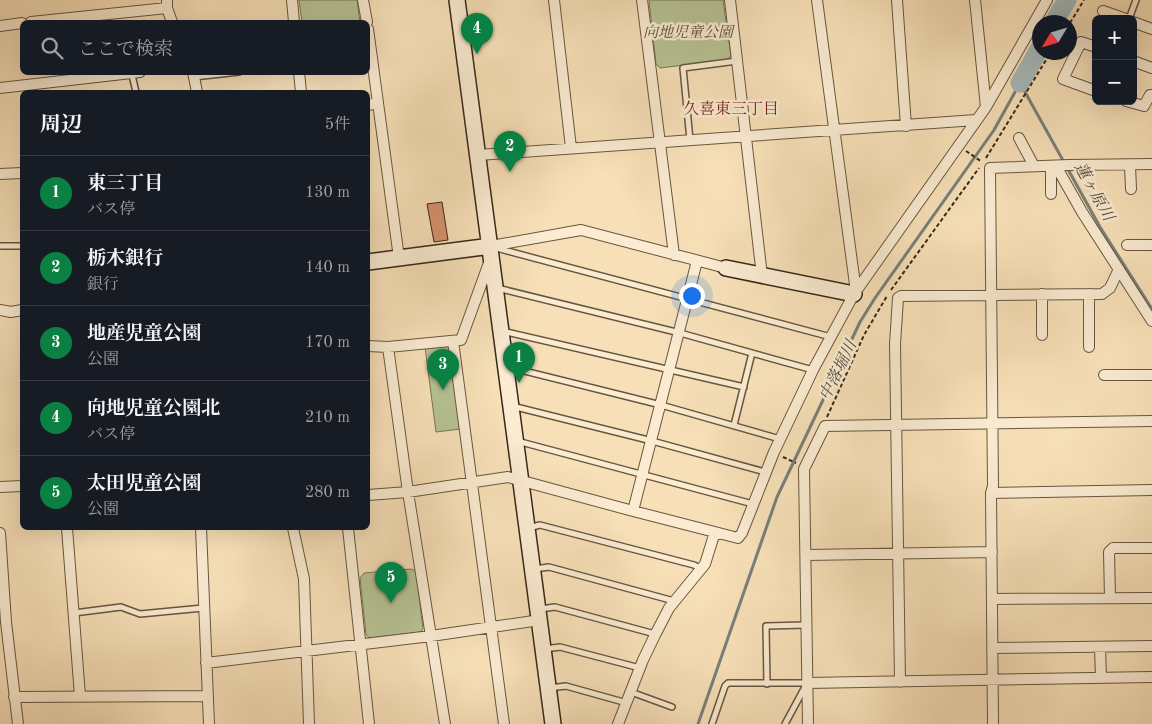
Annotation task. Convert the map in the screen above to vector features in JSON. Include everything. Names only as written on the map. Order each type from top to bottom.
[{"type":"street","points":[[292,0],[294,20]]},
{"type":"street","points":[[363,0],[366,20]]},
{"type":"street","points":[[457,0],[553,724]]},
{"type":"street","points":[[554,0],[571,148]]},
{"type":"street","points":[[642,0],[674,255]]},
{"type":"street","points":[[730,0],[762,276]]},
{"type":"street","points":[[817,0],[855,293]]},
{"type":"street","points":[[897,0],[906,126]]},
{"type":"street","points":[[974,0],[986,107]]},
{"type":"street","points":[[370,495],[408,492],[504,477],[738,538],[742,533],[765,472],[780,439],[813,370],[855,293],[986,107],[1047,0]]},
{"type":"street","points":[[46,20],[167,4],[171,20]]},
{"type":"street","points":[[1103,11],[1115,15]]},
{"type":"street","points":[[0,26],[20,23]]},
{"type":"street","points":[[1137,23],[1152,29]]},
{"type":"street","points":[[1092,46],[1082,42],[1063,79],[1092,90]]},
{"type":"street","points":[[370,44],[400,258]]},
{"type":"street","points":[[1137,62],[1152,68]]},
{"type":"street","points":[[0,88],[126,75]]},
{"type":"street","points":[[194,75],[196,90]]},
{"type":"street","points":[[299,75],[301,90]]},
{"type":"street","points":[[1137,104],[1144,106],[1150,95],[1152,95]]},
{"type":"street","points":[[370,105],[378,104]]},
{"type":"street","points":[[478,155],[976,120]]},
{"type":"street","points":[[1019,138],[1034,166]]},
{"type":"street","points":[[993,724],[991,493],[993,486],[994,424],[990,168],[1152,164]]},
{"type":"street","points":[[1051,194],[1059,165]]},
{"type":"street","points":[[1059,165],[1087,219],[1152,321]]},
{"type":"street","points":[[1130,165],[1131,189]]},
{"type":"street","points":[[0,174],[20,173]]},
{"type":"street","points":[[370,262],[491,250],[581,230],[726,268],[855,293]]},
{"type":"street","points":[[1127,245],[1152,245]]},
{"type":"street","points":[[370,346],[388,347],[461,340],[491,250]]},
{"type":"street","points":[[633,512],[697,261]]},
{"type":"street","points":[[900,682],[895,344],[898,298],[901,296],[1102,294],[1110,288],[1119,269]]},
{"type":"street","points":[[1042,294],[1042,335]]},
{"type":"street","points":[[1089,294],[1089,347]]},
{"type":"street","points":[[0,310],[11,312],[20,310]]},
{"type":"street","points":[[453,341],[504,724]]},
{"type":"street","points":[[388,347],[408,492],[445,724]]},
{"type":"street","points":[[1104,376],[1152,375]]},
{"type":"street","points":[[808,724],[804,469],[825,426],[1152,422]]},
{"type":"street","points":[[0,488],[20,486]]},
{"type":"street","points":[[991,493],[1152,490]]},
{"type":"street","points":[[67,530],[80,696]]},
{"type":"street","points":[[201,530],[209,724]]},
{"type":"street","points":[[293,530],[304,579],[310,724]]},
{"type":"street","points":[[348,530],[369,724]]},
{"type":"street","points":[[618,724],[655,634],[674,601],[702,570],[715,532]]},
{"type":"street","points":[[0,533],[6,622],[18,724]]},
{"type":"street","points":[[1110,598],[1109,552],[1113,548],[1152,548]]},
{"type":"street","points":[[806,555],[992,552]]},
{"type":"street","points":[[992,599],[1152,598]]},
{"type":"street","points":[[206,663],[491,628],[539,615]]},
{"type":"street","points":[[992,648],[1152,646]]},
{"type":"street","points":[[1100,647],[1101,678]]},
{"type":"street","points":[[808,683],[1152,677]]},
{"type":"street","points":[[14,697],[208,696]]},
{"type":"lane","points":[[1129,15],[1136,0]]},
{"type":"lane","points":[[690,140],[683,68],[737,61]]},
{"type":"lane","points":[[136,75],[136,90]]},
{"type":"lane","points":[[0,246],[20,246]]},
{"type":"lane","points":[[491,250],[831,337]]},
{"type":"lane","points":[[496,288],[680,333],[813,370]]},
{"type":"lane","points":[[502,330],[744,387]]},
{"type":"lane","points":[[734,425],[752,353]]},
{"type":"lane","points":[[506,366],[661,405],[780,439]]},
{"type":"lane","points":[[512,406],[765,472]]},
{"type":"lane","points":[[516,440],[753,504]]},
{"type":"lane","points":[[528,528],[540,526],[694,565],[702,570]]},
{"type":"lane","points":[[533,569],[549,567],[674,601]]},
{"type":"lane","points":[[74,613],[120,607],[140,614],[203,608]]},
{"type":"lane","points":[[539,615],[555,607],[655,634]]},
{"type":"lane","points":[[767,684],[766,626],[806,625]]},
{"type":"lane","points":[[544,649],[560,647],[640,668]]},
{"type":"lane","points":[[712,724],[725,686],[728,683],[808,683]]},
{"type":"lane","points":[[785,724],[808,683]]},
{"type":"lane","points":[[549,688],[566,686],[627,703]]},
{"type":"lane","points":[[631,692],[672,708]]},
{"type":"path","points":[[1075,15],[1084,0]]},
{"type":"path","points":[[825,426],[825,421],[872,320],[984,161],[1047,60]]},
{"type":"path","points":[[965,150],[982,162]]},
{"type":"path","points":[[784,458],[800,465]]},
{"type":"green space","points":[[299,0],[357,0],[360,20],[302,20]]},
{"type":"green space","name":"向地児童公園","points":[[649,0],[723,0],[731,56],[726,60],[660,68],[656,64]]},
{"type":"green space","points":[[448,345],[451,351],[461,429],[436,432],[425,347]]},
{"type":"green space","points":[[411,569],[416,571],[423,629],[420,632],[369,638],[366,634],[360,578],[364,573]]},
{"type":"building","points":[[442,202],[448,240],[434,242],[427,204]]},
{"type":"waterway","name":"中落堀川","points":[[1058,15],[1067,0]]},
{"type":"waterway","name":"中落堀川","points":[[1020,83],[1033,60]]},
{"type":"waterway","name":"蓮ヶ原川","points":[[1020,83],[1100,227],[1152,309]]},
{"type":"waterway","name":"中落堀川","points":[[698,724],[777,497],[860,322],[994,130],[1020,83]]},
{"type":"place","name":"向地児童公園北","points":[[477,54]]},
{"type":"place","name":"栃木銀行","points":[[510,172]]},
{"type":"place","name":"東三丁目","points":[[519,383]]},
{"type":"place","name":"地産児童公園","points":[[443,390]]},
{"type":"place","name":"太田児童公園","points":[[391,603]]},
{"type":"district","name":"久喜東三丁目","points":[[731,108]]}]
